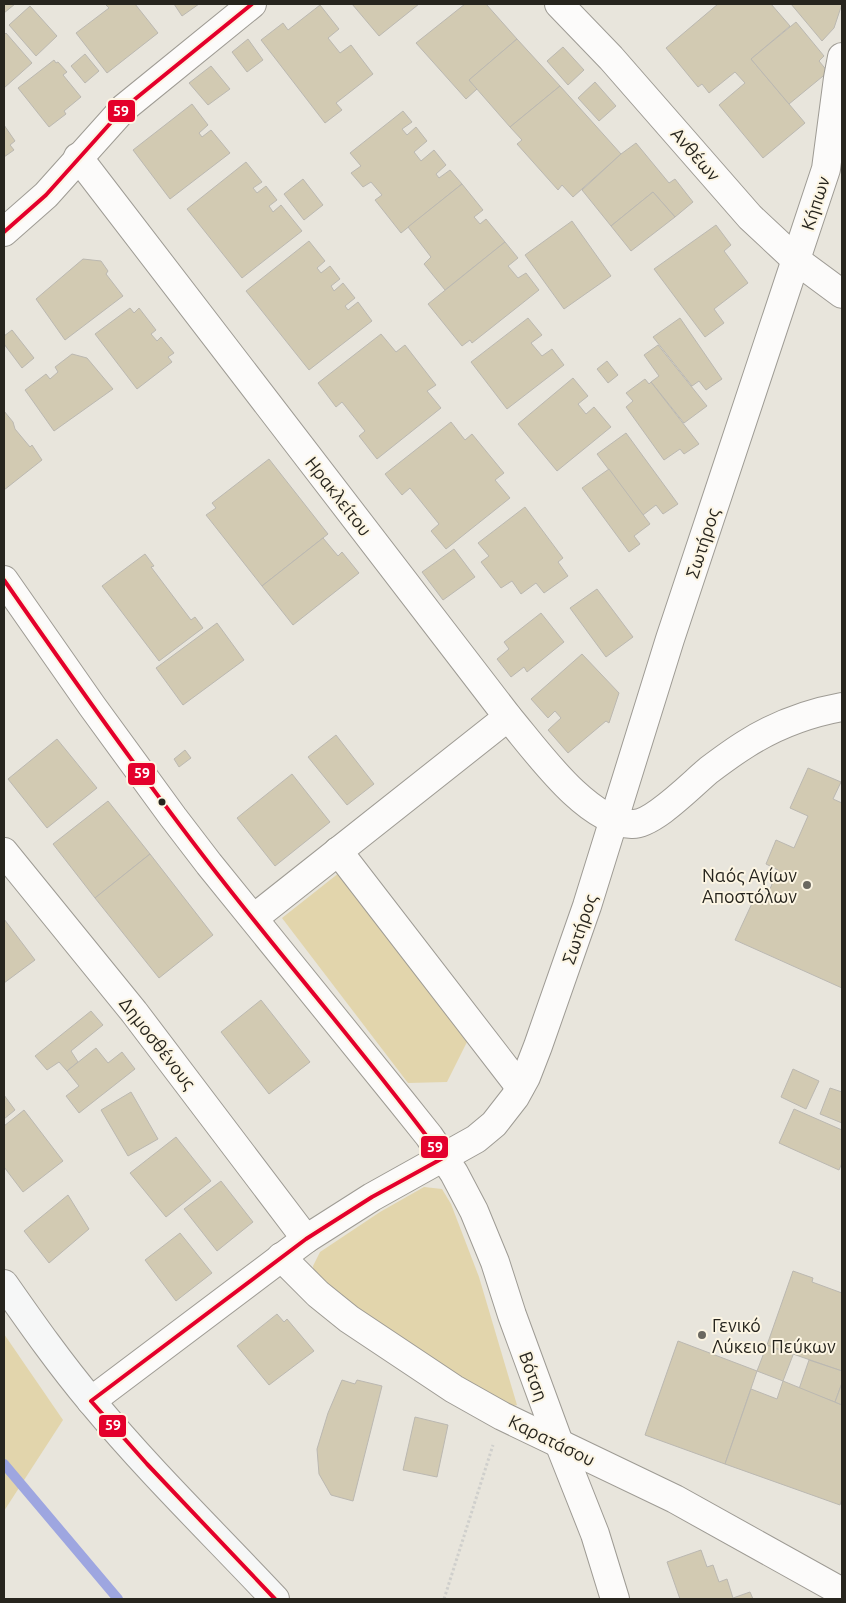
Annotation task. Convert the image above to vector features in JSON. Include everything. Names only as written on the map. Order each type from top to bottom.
[{"type":"street","name":"Ανθέων","points":[[559,4],[611,58],[750,217],[796,260],[842,294]]},
{"type":"street","points":[[4,232],[39,202],[124,108],[241,7]]},
{"type":"street","name":"Κήπων","points":[[796,260],[826,169],[842,57]]},
{"type":"street","name":"Ηρακλείτου","points":[[78,158],[508,717],[567,788],[588,804],[615,819],[632,824],[645,822],[660,812],[719,763],[755,739],[800,718],[842,707]]},
{"type":"street","name":"Σωτήρος","points":[[91,1401],[306,1239],[372,1197],[476,1138],[494,1124],[507,1109],[520,1087],[538,1046],[615,819],[670,640],[796,260]]},
{"type":"street","name":"Βότση","points":[[4,580],[137,769],[209,864],[401,1101],[443,1158],[465,1193],[481,1228],[559,1443],[595,1534],[615,1599]]},
{"type":"street","points":[[254,918],[508,717]]},
{"type":"street","points":[[338,851],[520,1087]]},
{"type":"street","name":"Δημοσθένους","points":[[4,852],[134,1012],[306,1239]]},
{"type":"street","name":"Καρατάσου","points":[[282,1257],[318,1294],[349,1318],[446,1384],[502,1416],[676,1499],[842,1592]]},
{"type":"street","points":[[4,1284],[56,1357],[91,1401],[140,1456],[275,1599]]},
{"type":"path","points":[[444,1599],[502,1416]]},
{"type":"shaded area","points":[[344,869],[471,1034],[447,1082],[408,1083],[282,918]]},
{"type":"shaded area","points":[[424,1187],[442,1189],[451,1204],[479,1277],[517,1405],[503,1406],[315,1282],[313,1266],[320,1252],[380,1212]]},
{"type":"shaded area","points":[[4,1334],[63,1420],[4,1511]]},
{"type":"building","points":[[4,4],[15,4],[4,13]]},
{"type":"building","points":[[105,4],[135,4],[158,33],[107,73],[76,33],[109,8]]},
{"type":"building","points":[[174,4],[199,4],[182,16]]},
{"type":"building","points":[[352,4],[419,4],[379,36]]},
{"type":"building","points":[[465,4],[486,4],[517,39],[469,80],[477,89],[466,99],[416,43]]},
{"type":"building","points":[[718,4],[771,4],[790,26],[751,59],[805,123],[763,158],[719,105],[745,83],[735,72],[709,93],[702,84],[698,87],[666,48]]},
{"type":"building","points":[[791,4],[842,4],[834,28],[822,41]]},
{"type":"building","points":[[320,5],[339,29],[328,38],[340,53],[351,45],[373,74],[336,103],[342,110],[325,123],[261,40],[283,23],[288,30]]},
{"type":"building","points":[[30,6],[57,36],[36,56],[9,25]]},
{"type":"building","points":[[796,22],[824,56],[819,61],[828,72],[789,104],[751,59]]},
{"type":"building","points":[[6,33],[32,63],[4,88],[4,35]]},
{"type":"building","points":[[248,39],[263,60],[247,72],[232,52]]},
{"type":"building","points":[[517,39],[560,86],[510,127],[469,80]]},
{"type":"building","points":[[563,47],[584,70],[568,85],[547,61]]},
{"type":"building","points":[[85,54],[99,71],[85,83],[71,66]]},
{"type":"building","points":[[54,60],[67,72],[63,75],[81,97],[64,111],[66,114],[49,127],[18,88]]},
{"type":"building","points":[[211,66],[230,89],[208,105],[189,83]]},
{"type":"building","points":[[595,82],[616,106],[599,121],[578,98]]},
{"type":"building","points":[[560,86],[621,154],[573,197],[562,185],[558,190],[517,144],[522,140],[510,127]]},
{"type":"building","points":[[192,104],[208,125],[199,133],[202,137],[211,130],[230,153],[170,199],[133,150]]},
{"type":"building","points":[[403,111],[412,122],[402,129],[407,135],[416,127],[427,141],[414,152],[421,161],[434,150],[446,165],[436,174],[439,178],[450,170],[462,184],[401,233],[375,200],[382,195],[371,182],[363,187],[351,173],[361,166],[350,153]]},
{"type":"building","points":[[4,125],[15,141],[10,145],[14,150],[4,157]]},
{"type":"building","points":[[636,143],[669,183],[675,179],[693,202],[675,217],[653,192],[611,226],[582,190],[621,154]]},
{"type":"building","points":[[246,162],[262,182],[253,188],[257,193],[266,186],[277,200],[269,206],[273,212],[281,205],[302,231],[242,278],[187,209]]},
{"type":"building","points":[[303,179],[323,205],[304,220],[284,194]]},
{"type":"building","points":[[462,184],[483,210],[474,217],[480,224],[486,219],[505,242],[445,290],[424,264],[431,257],[408,227]]},
{"type":"building","points":[[653,192],[675,217],[631,251],[611,226]]},
{"type":"building","points":[[572,221],[611,276],[564,309],[525,255]]},
{"type":"building","points":[[716,225],[731,245],[724,251],[748,283],[714,309],[724,323],[705,337],[654,269]]},
{"type":"building","points":[[309,241],[325,261],[317,268],[321,273],[330,266],[340,279],[331,286],[334,291],[343,283],[355,298],[345,306],[348,310],[358,302],[372,321],[309,370],[246,291]]},
{"type":"building","points":[[505,242],[518,258],[508,266],[518,278],[526,273],[539,290],[472,343],[470,340],[462,346],[428,304]]},
{"type":"building","points":[[83,259],[101,261],[108,271],[106,274],[123,296],[65,340],[36,299]]},
{"type":"building","points":[[130,308],[134,313],[139,308],[156,330],[151,334],[157,341],[161,337],[174,353],[168,357],[172,362],[137,389],[95,334]]},
{"type":"building","points":[[528,318],[542,335],[531,343],[542,356],[552,349],[564,365],[507,409],[471,362]]},
{"type":"building","points":[[680,318],[722,379],[706,390],[699,381],[692,386],[653,337]]},
{"type":"building","points":[[12,330],[34,358],[22,368],[4,344],[4,336]]},
{"type":"building","points":[[381,334],[396,352],[405,345],[436,385],[427,391],[441,408],[377,459],[359,436],[365,431],[342,402],[336,407],[318,383]]},
{"type":"building","points":[[658,345],[707,406],[684,423],[651,382],[659,376],[644,355]]},
{"type":"building","points":[[72,354],[87,358],[113,389],[54,431],[25,390],[46,374],[50,379],[58,372],[55,367]]},
{"type":"building","points":[[607,361],[618,375],[608,383],[597,369]]},
{"type":"building","points":[[573,378],[588,396],[578,404],[586,414],[594,407],[611,427],[557,471],[518,424]]},
{"type":"building","points":[[645,379],[649,384],[651,382],[699,444],[684,454],[680,449],[664,460],[626,407],[633,401],[626,393]]},
{"type":"building","points":[[4,411],[13,422],[15,429],[30,447],[32,445],[42,460],[4,490]]},
{"type":"building","points":[[451,422],[465,440],[472,434],[504,473],[495,480],[510,498],[446,549],[431,531],[439,524],[410,488],[402,495],[385,474]]},
{"type":"building","points":[[626,433],[678,504],[663,514],[656,505],[643,515],[597,454]]},
{"type":"building","points":[[269,459],[328,534],[262,586],[206,515],[216,508],[212,503]]},
{"type":"building","points":[[609,469],[650,524],[634,536],[640,544],[629,552],[582,488]]},
{"type":"building","points":[[525,507],[563,558],[558,562],[568,576],[544,593],[536,583],[521,594],[512,581],[501,588],[481,562],[489,556],[478,543]]},
{"type":"building","points":[[323,538],[338,556],[342,552],[359,573],[293,625],[262,586]]},
{"type":"building","points":[[454,549],[475,577],[443,600],[422,572]]},
{"type":"building","points":[[145,554],[154,566],[151,567],[191,620],[195,617],[203,628],[159,661],[102,586]]},
{"type":"building","points":[[597,589],[633,637],[606,657],[570,608]]},
{"type":"building","points":[[541,613],[564,642],[527,672],[524,667],[511,677],[497,659],[509,649],[504,642]]},
{"type":"building","points":[[217,623],[244,660],[183,705],[156,668]]},
{"type":"building","points":[[582,654],[619,693],[609,723],[606,721],[568,753],[548,730],[561,718],[555,711],[548,718],[531,699]]},
{"type":"building","points":[[336,735],[374,784],[347,805],[308,757]]},
{"type":"building","points":[[57,739],[97,788],[47,828],[8,779]]},
{"type":"building","points":[[185,750],[191,758],[179,767],[174,759]]},
{"type":"building","name":"Ναός Αγίων Αποστόλων","points":[[808,768],[841,782],[833,799],[842,803],[842,988],[735,940],[754,899],[764,903],[778,870],[766,864],[776,840],[794,848],[808,816],[790,808]]},
{"type":"building","points":[[292,774],[330,822],[275,866],[237,818]]},
{"type":"building","points":[[108,801],[150,854],[95,898],[53,844]]},
{"type":"building","points":[[150,854],[213,935],[159,978],[95,898]]},
{"type":"building","points":[[4,919],[35,960],[4,983]]},
{"type":"building","points":[[261,1000],[310,1062],[269,1094],[221,1032]]},
{"type":"building","points":[[91,1011],[103,1025],[71,1051],[78,1062],[67,1071],[59,1062],[47,1070],[35,1056]]},
{"type":"building","points":[[96,1048],[108,1063],[122,1052],[135,1069],[79,1113],[66,1096],[79,1086],[67,1071]]},
{"type":"building","points":[[793,1069],[819,1081],[806,1109],[781,1097]]},
{"type":"building","points":[[830,1088],[842,1092],[842,1123],[820,1114]]},
{"type":"building","points":[[131,1092],[158,1139],[128,1156],[101,1110]]},
{"type":"building","points":[[4,1095],[15,1110],[4,1119]]},
{"type":"building","points":[[794,1109],[842,1130],[842,1163],[839,1170],[779,1143]]},
{"type":"building","points":[[24,1110],[63,1161],[23,1192],[4,1167],[4,1126]]},
{"type":"building","points":[[176,1137],[211,1181],[166,1217],[130,1173]]},
{"type":"building","points":[[221,1181],[253,1222],[217,1251],[184,1209]]},
{"type":"building","points":[[68,1195],[89,1229],[49,1263],[24,1231]]},
{"type":"building","points":[[180,1233],[212,1273],[176,1301],[145,1260]]},
{"type":"building","points":[[793,1271],[813,1278],[812,1282],[842,1293],[842,1371],[767,1345]]},
{"type":"building","points":[[277,1314],[284,1322],[287,1319],[314,1351],[269,1385],[237,1346]]},
{"type":"building","points":[[678,1341],[757,1371],[725,1464],[645,1435]]},
{"type":"building","points":[[767,1345],[793,1355],[783,1381],[757,1371]]},
{"type":"building","points":[[809,1360],[842,1371],[842,1383],[835,1402],[799,1389]]},
{"type":"building","points":[[342,1380],[355,1384],[357,1380],[382,1386],[353,1501],[331,1495],[319,1474],[317,1449],[328,1413]]},
{"type":"building","points":[[783,1381],[842,1405],[842,1498],[840,1505],[725,1464],[751,1389],[777,1399]]},
{"type":"building","points":[[842,1383],[842,1405],[835,1402]]},
{"type":"building","points":[[415,1417],[448,1425],[437,1477],[403,1470]]},
{"type":"building","points":[[701,1550],[707,1567],[713,1565],[719,1582],[727,1579],[733,1598],[750,1592],[753,1599],[680,1599],[667,1562]]},
{"type":"waterway","points":[[4,1464],[118,1599]]},
{"type":"transit line","name":"59","points":[[4,232],[46,195],[124,108],[252,4]]},
{"type":"transit line","name":"59","points":[[4,580],[104,722],[182,827],[237,899],[415,1120],[443,1158],[372,1197],[306,1239],[91,1401],[147,1464],[275,1599]]},
{"type":"place","name":"Ναός Αγίων Αποστόλων","points":[[807,885]]},
{"type":"place","name":"Γενικό Λύκειο Πεύκων","points":[[702,1335]]}]
